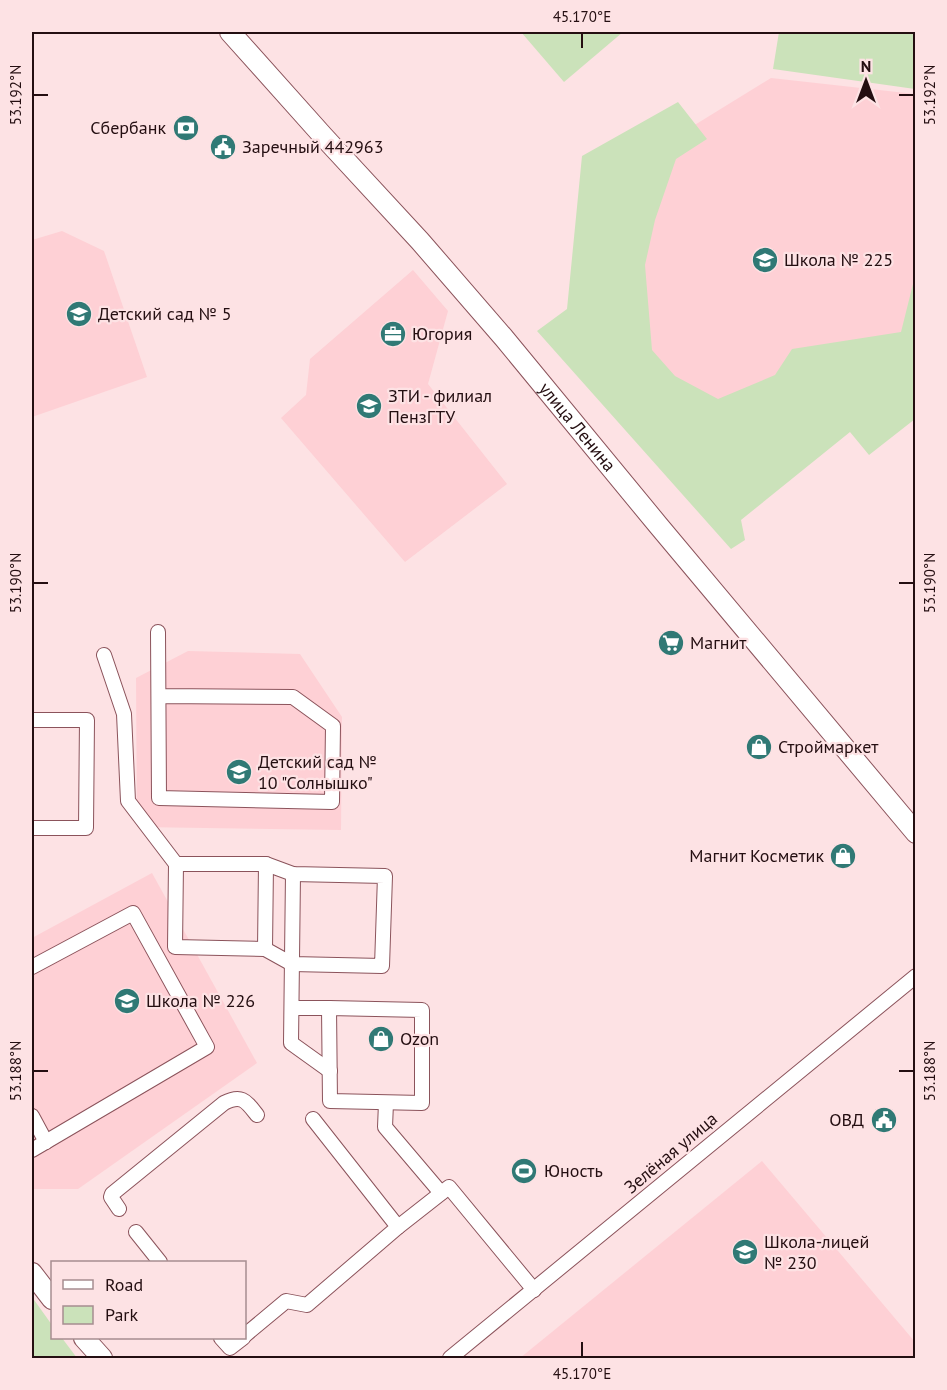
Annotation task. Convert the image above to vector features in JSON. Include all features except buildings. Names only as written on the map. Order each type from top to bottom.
[{"type":"main road","name":"улица Ленина","points":[[230,32],[420,241],[504,338],[915,833]]},
{"type":"main road","points":[[32,1273],[51,1298]]},
{"type":"main road","points":[[85,1339],[102,1359]]},
{"type":"street","points":[[158,632],[159,798],[332,802],[333,726],[293,697],[159,696]]},
{"type":"street","points":[[105,655],[124,714],[128,801],[176,864],[175,946],[265,950],[292,964],[382,966],[385,876],[293,874],[266,864],[176,864]]},
{"type":"street","points":[[32,720],[87,720],[86,828],[32,828]]},
{"type":"street","points":[[265,950],[266,864]]},
{"type":"street","points":[[293,874],[291,1043],[330,1071]]},
{"type":"street","points":[[32,967],[133,913],[207,1047],[32,1150]]},
{"type":"street","name":"Зелёная улица","points":[[450,1359],[915,976]]},
{"type":"street","points":[[292,1008],[329,1008],[422,1010],[422,1103],[330,1101],[329,1008]]},
{"type":"street","points":[[118,1209],[112,1201],[112,1194],[224,1103],[232,1099],[245,1101],[257,1115]]},
{"type":"street","points":[[386,1103],[385,1127],[441,1193]]},
{"type":"street","points":[[32,1116],[46,1142]]},
{"type":"street","points":[[314,1119],[398,1227]]},
{"type":"street","points":[[246,1335],[286,1301],[307,1305],[398,1227],[450,1187],[534,1290]]},
{"type":"street","points":[[136,1232],[158,1261]]},
{"type":"street","points":[[222,1339],[230,1348],[241,1339]]},
{"type":"shaded area","name":"Школа № 225","points":[[771,78],[915,94],[915,412],[861,405],[725,507],[595,356],[633,163]]},
{"type":"shaded area","name":"Детский сад № 5","points":[[62,231],[104,251],[147,377],[32,417],[32,240]]},
{"type":"shaded area","name":"ЗТИ - филиал ПензГТУ","points":[[413,270],[448,311],[428,384],[507,484],[405,562],[281,418],[306,395],[310,359]]},
{"type":"shaded area","name":"Детский сад № 10 \"Солнышко\"","points":[[188,651],[300,654],[342,717],[341,830],[137,827],[136,678]]},
{"type":"shaded area","name":"Школа № 226","points":[[152,873],[257,1063],[78,1189],[32,1189],[32,938]]},
{"type":"shaded area","name":"Школа-лицей № 230","points":[[762,1161],[915,1342],[915,1358],[520,1358]]},
{"type":"green space","points":[[521,32],[623,32],[564,82]]},
{"type":"green space","points":[[779,32],[915,32],[915,89],[773,69]]},
{"type":"green space","points":[[678,102],[707,139],[676,159],[655,220],[645,265],[652,350],[675,376],[718,399],[775,375],[792,349],[901,332],[915,276],[915,419],[869,455],[850,432],[741,520],[745,540],[731,549],[537,331],[567,309],[582,156]]},
{"type":"green space","points":[[32,1297],[51,1324],[51,1339],[63,1339],[77,1358],[32,1358]]},
{"type":"place","name":"Сбербанк","points":[[186,128]]},
{"type":"place","name":"Заречный 442963","points":[[223,147]]},
{"type":"place","name":"Школа № 225","points":[[765,260]]},
{"type":"place","name":"Детский сад № 5","points":[[79,314]]},
{"type":"place","name":"Югория","points":[[393,334]]},
{"type":"place","name":"ЗТИ - филиал ПензГТУ","points":[[369,406]]},
{"type":"place","name":"Магнит","points":[[671,643]]},
{"type":"place","name":"Строймаркет","points":[[759,747]]},
{"type":"place","name":"Детский сад № 10 \"Солнышко\"","points":[[239,772]]},
{"type":"place","name":"Магнит Косметик","points":[[843,856]]},
{"type":"place","name":"Школа № 226","points":[[127,1001]]},
{"type":"place","name":"Ozon","points":[[381,1039]]},
{"type":"place","name":"ОВД","points":[[884,1120]]},
{"type":"place","name":"Юность","points":[[524,1171]]},
{"type":"place","name":"Школа-лицей № 230","points":[[745,1252]]}]
